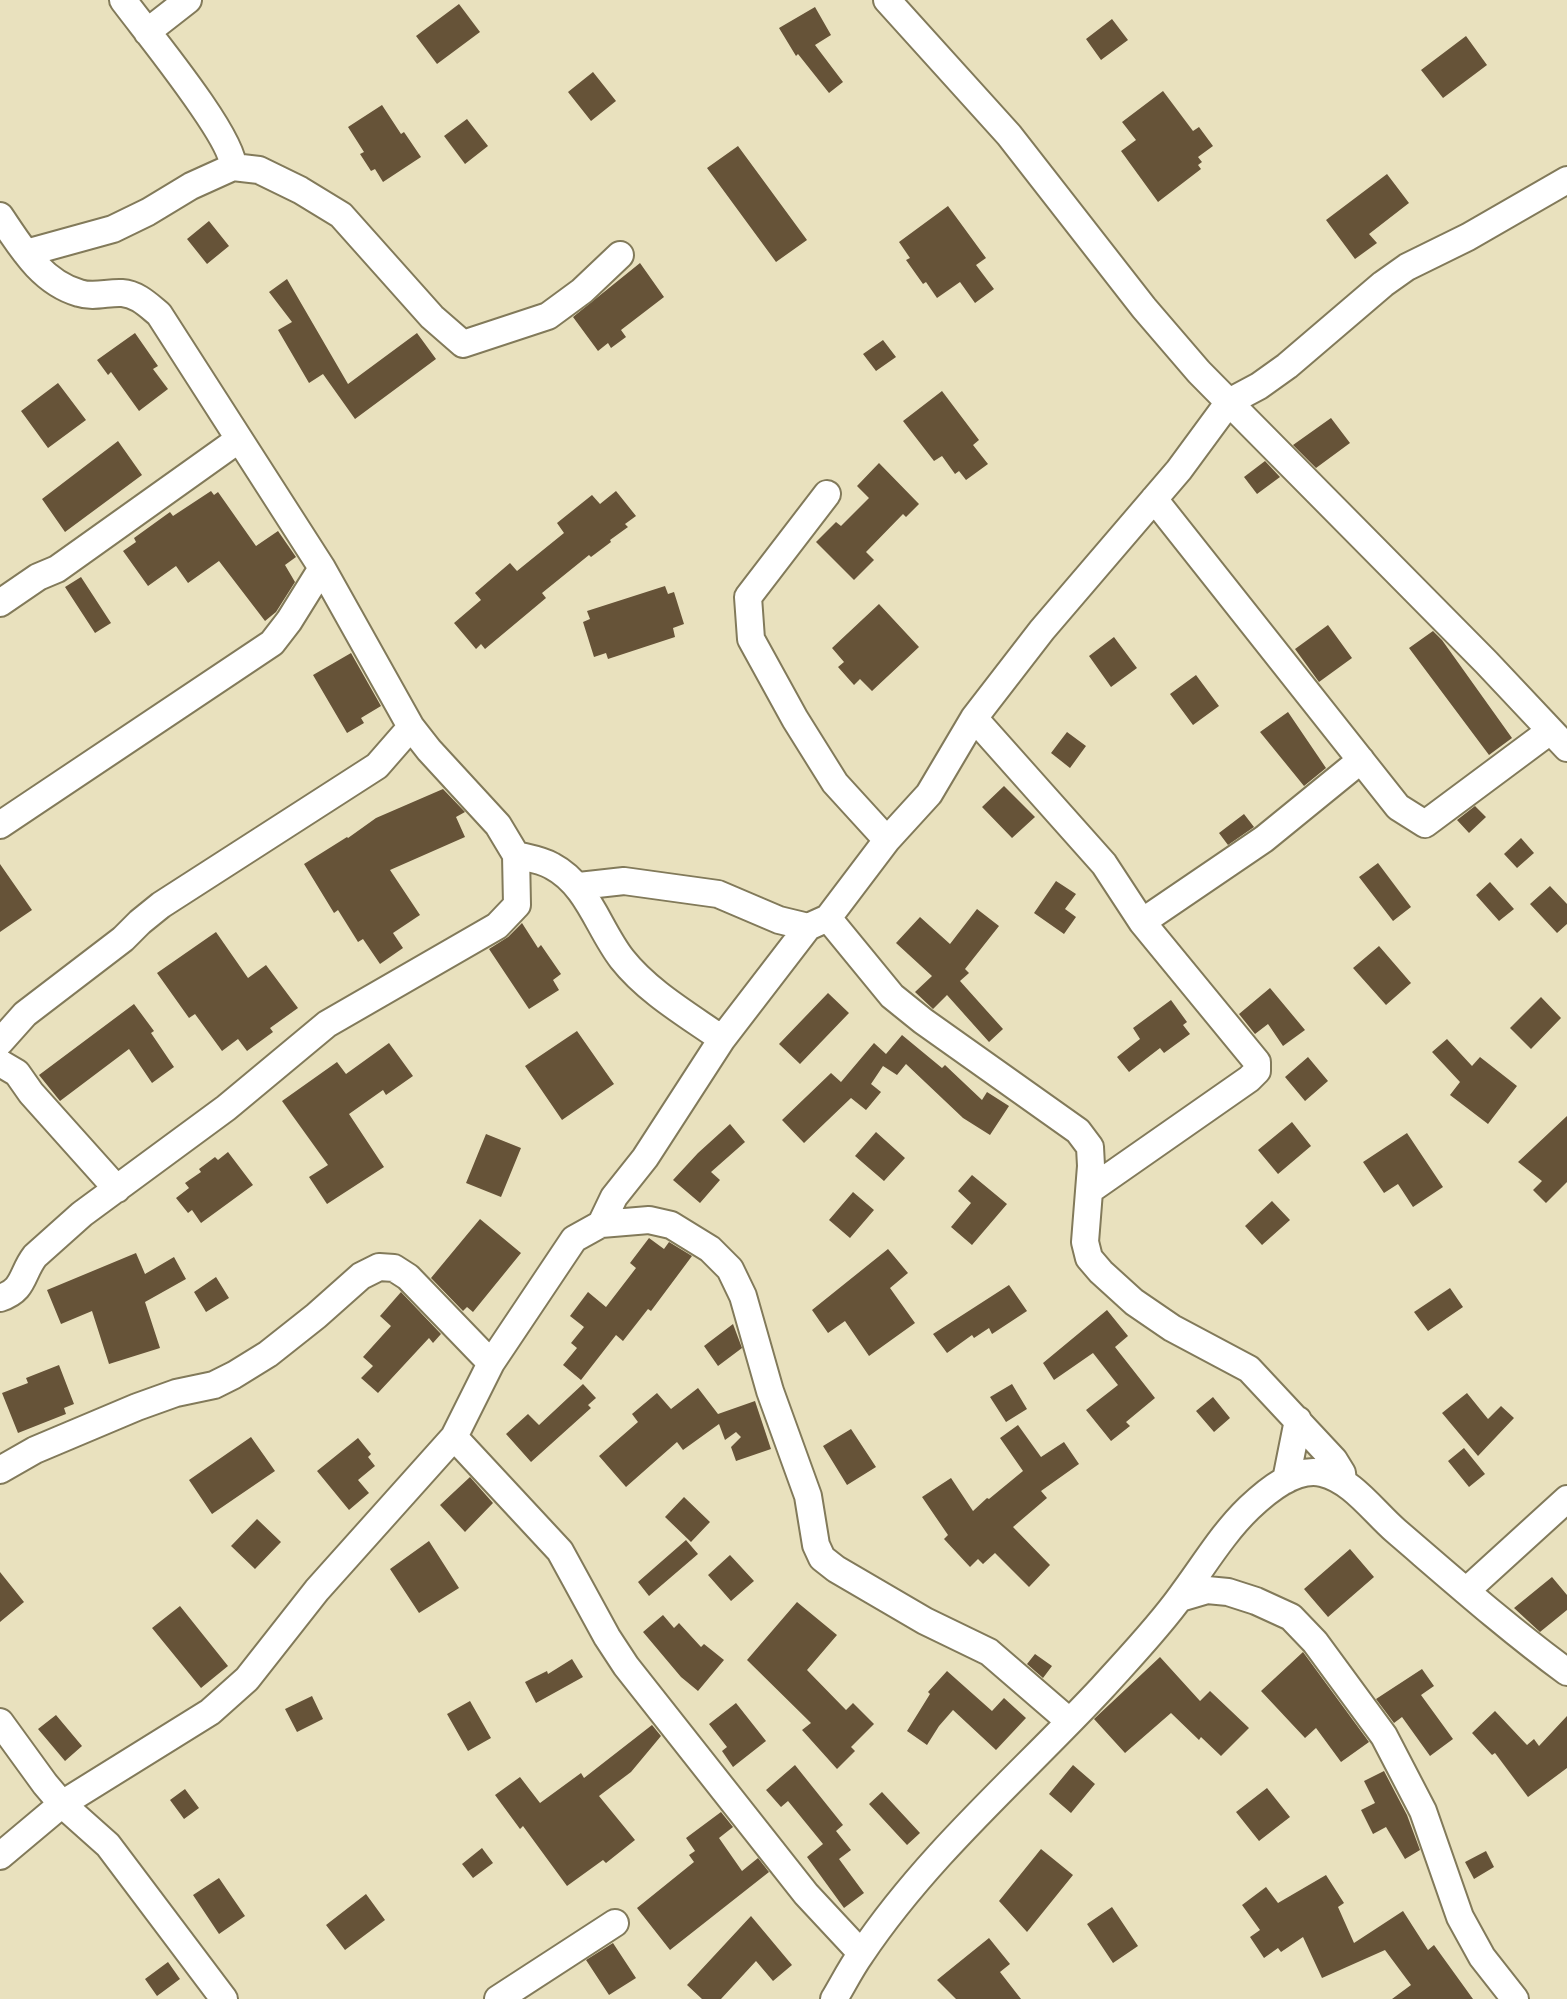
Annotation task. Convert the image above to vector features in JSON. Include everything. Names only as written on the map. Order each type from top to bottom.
[{"type":"street","points":[[123,0],[225,139],[232,155],[233,167]]},
{"type":"street","points":[[147,32],[188,0]]},
{"type":"street","points":[[887,0],[1009,135],[1144,308],[1199,372],[1486,662],[1559,740],[1425,824],[1398,807],[1154,499]]},
{"type":"street","points":[[26,253],[113,229],[191,186],[233,167],[259,170],[300,190],[341,215],[432,317],[463,344],[548,316],[620,256]]},
{"type":"street","points":[[601,1224],[614,1197],[645,1158],[722,1039],[887,840],[929,794],[974,718],[1042,629],[1154,499],[1229,402],[1259,386],[1287,366],[1383,284],[1407,267],[1468,237],[1567,180]]},
{"type":"street","points":[[0,216],[39,270],[58,285],[81,294],[124,293],[140,298],[159,314],[322,568],[411,727],[498,825],[516,855],[517,905],[497,926],[327,1024],[226,1108],[82,1214],[35,1256],[21,1286],[8,1296],[0,1298]]},
{"type":"street","points":[[0,603],[38,577],[57,569],[238,440]]},
{"type":"street","points":[[827,494],[748,597],[751,639],[795,719],[835,783],[887,840]]},
{"type":"street","points":[[0,825],[272,643],[322,568]]},
{"type":"street","points":[[974,718],[1104,864],[1142,922],[1257,1062],[1257,1071],[1090,1190]]},
{"type":"street","points":[[0,1042],[25,1014],[123,939],[161,905],[377,766],[411,727]]},
{"type":"street","points":[[1142,922],[1264,839],[1361,760]]},
{"type":"street","points":[[516,855],[552,866],[579,886],[599,924],[623,960],[653,990],[722,1039]]},
{"type":"street","points":[[579,886],[624,881],[718,894],[779,920],[818,922],[892,996],[1077,1131],[1090,1147],[1090,1190],[1085,1242],[1089,1258],[1134,1302],[1172,1328],[1249,1368],[1334,1460],[1342,1473],[1343,1481]]},
{"type":"street","points":[[0,1063],[17,1073],[117,1189]]},
{"type":"street","points":[[0,1856],[62,1804],[210,1712],[247,1679],[317,1590],[454,1437],[491,1363],[574,1239],[601,1224],[649,1220],[671,1225],[710,1249],[730,1269],[743,1296],[770,1391],[808,1496],[816,1545],[822,1558],[925,1621],[989,1652],[1069,1721]]},
{"type":"street","points":[[0,1469],[35,1450],[137,1407],[176,1393],[214,1385],[234,1375],[268,1353],[361,1276],[379,1267],[394,1268],[408,1277],[491,1363]]},
{"type":"street","points":[[1286,1480],[1298,1420]]},
{"type":"street","points":[[454,1437],[560,1551],[626,1666],[806,1894],[861,1953]]},
{"type":"street","points":[[834,1999],[861,1953],[917,1882],[989,1803],[1101,1689],[1180,1598],[1213,1550],[1249,1508],[1286,1480],[1301,1473],[1320,1473],[1343,1481],[1385,1522],[1567,1672]]},
{"type":"street","points":[[1466,1591],[1567,1499]]},
{"type":"street","points":[[1180,1598],[1207,1590],[1228,1592],[1256,1601],[1291,1617],[1315,1642],[1384,1736],[1423,1811],[1460,1917],[1482,1957],[1515,1999]]},
{"type":"street","points":[[0,1722],[62,1804],[108,1845],[224,1999]]},
{"type":"street","points":[[498,1999],[615,1923]]},
{"type":"building","points":[[459,4],[480,32],[437,64],[416,36]]},
{"type":"building","points":[[815,7],[831,35],[815,45],[843,82],[829,93],[798,54],[796,56],[779,28]]},
{"type":"building","points":[[1112,19],[1128,40],[1101,60],[1086,39]]},
{"type":"building","points":[[1466,36],[1487,65],[1443,98],[1421,70]]},
{"type":"building","points":[[593,72],[616,101],[591,121],[568,92]]},
{"type":"building","points":[[1163,91],[1193,131],[1199,127],[1213,146],[1198,157],[1202,162],[1198,165],[1201,169],[1158,202],[1121,151],[1136,140],[1122,122]]},
{"type":"building","points":[[382,105],[401,134],[404,132],[421,157],[383,182],[375,169],[371,171],[360,154],[364,152],[348,127]]},
{"type":"building","points":[[467,119],[488,146],[465,164],[444,136]]},
{"type":"building","points":[[738,146],[807,240],[776,262],[707,168]]},
{"type":"building","points":[[1387,174],[1409,203],[1369,234],[1377,243],[1355,259],[1326,220]]},
{"type":"building","points":[[948,206],[986,258],[976,265],[994,289],[975,303],[960,282],[937,298],[906,260],[910,258],[899,242]]},
{"type":"building","points":[[209,221],[229,246],[207,264],[187,239]]},
{"type":"building","points":[[640,263],[664,297],[621,330],[626,337],[611,348],[608,343],[598,351],[573,317]]},
{"type":"building","points":[[287,279],[348,384],[417,333],[436,359],[355,419],[323,374],[309,383],[278,330],[292,322],[269,292]]},
{"type":"building","points":[[135,333],[158,366],[153,369],[168,389],[139,411],[111,372],[108,375],[97,360]]},
{"type":"building","points":[[883,340],[896,357],[876,371],[863,354]]},
{"type":"building","points":[[58,383],[86,420],[48,448],[21,411]]},
{"type":"building","points":[[942,391],[979,440],[973,445],[988,464],[966,480],[959,471],[955,474],[942,456],[934,461],[903,421]]},
{"type":"building","points":[[1331,418],[1350,443],[1316,468],[1293,445]]},
{"type":"building","points":[[118,441],[142,475],[65,532],[42,499]]},
{"type":"building","points":[[1265,461],[1280,477],[1257,494],[1244,477]]},
{"type":"building","points":[[879,463],[919,504],[906,517],[903,514],[866,552],[874,560],[854,580],[816,542],[836,522],[841,526],[869,498],[857,486]]},
{"type":"building","points":[[211,491],[214,495],[218,492],[256,546],[278,531],[296,557],[285,565],[295,582],[276,612],[265,621],[219,561],[188,583],[176,566],[148,586],[123,551],[136,542],[134,538],[170,512],[173,516]]},
{"type":"building","points":[[616,491],[636,516],[625,524],[628,527],[542,593],[546,598],[485,649],[481,644],[476,649],[454,623],[481,600],[475,593],[510,563],[517,571],[564,533],[557,523],[592,495],[600,504]]},
{"type":"building","points":[[81,577],[111,623],[95,633],[65,587]]},
{"type":"building","points":[[665,586],[668,594],[674,592],[684,624],[673,628],[675,637],[608,659],[606,653],[594,657],[583,622],[590,619],[587,611]]},
{"type":"building","points":[[879,604],[919,647],[872,691],[860,679],[854,685],[838,667],[844,662],[832,648]]},
{"type":"building","points":[[1328,625],[1352,658],[1319,682],[1295,649]]},
{"type":"building","points":[[1433,631],[1512,738],[1489,755],[1409,648]]},
{"type":"building","points":[[1114,637],[1137,668],[1111,687],[1089,656]]},
{"type":"building","points":[[351,653],[381,706],[361,718],[364,723],[347,733],[313,675]]},
{"type":"building","points":[[1196,675],[1219,706],[1193,725],[1170,694]]},
{"type":"building","points":[[1288,712],[1326,768],[1304,786],[1260,732]]},
{"type":"building","points":[[1067,732],[1086,746],[1070,768],[1051,753]]},
{"type":"building","points":[[1004,786],[1035,817],[1012,838],[982,807]]},
{"type":"building","points":[[443,789],[465,812],[456,817],[465,837],[390,870],[420,915],[393,933],[403,948],[380,964],[363,939],[358,942],[338,910],[334,913],[304,864],[376,818]]},
{"type":"building","points":[[1475,806],[1486,817],[1469,833],[1457,820]]},
{"type":"building","points":[[1244,814],[1254,827],[1228,845],[1219,833]]},
{"type":"building","points":[[1521,838],[1534,853],[1517,868],[1504,854]]},
{"type":"building","points":[[1378,863],[1411,907],[1393,921],[1359,877]]},
{"type":"building","points":[[0,864],[32,910],[0,932]]},
{"type":"building","points":[[1056,881],[1076,894],[1065,909],[1076,917],[1064,934],[1034,913]]},
{"type":"building","points":[[1490,882],[1514,909],[1499,921],[1476,895]]},
{"type":"building","points":[[1550,886],[1567,904],[1567,924],[1557,933],[1530,904]]},
{"type":"building","points":[[977,909],[999,926],[965,969],[969,973],[960,981],[1003,1029],[989,1042],[947,995],[933,1009],[915,992],[932,976],[896,943],[920,917],[950,944]]},
{"type":"building","points":[[522,923],[538,948],[541,945],[561,974],[553,980],[559,990],[529,1009],[489,949],[508,937]]},
{"type":"building","points":[[216,932],[248,978],[266,965],[298,1008],[270,1028],[273,1032],[247,1051],[238,1039],[222,1051],[195,1014],[189,1018],[157,973]]},
{"type":"building","points":[[1379,946],[1411,983],[1386,1005],[1353,968]]},
{"type":"building","points":[[1270,988],[1305,1030],[1283,1046],[1268,1024],[1255,1034],[1239,1014]]},
{"type":"building","points":[[828,993],[849,1013],[800,1064],[779,1044]]},
{"type":"building","points":[[1541,997],[1561,1018],[1531,1049],[1510,1028]]},
{"type":"building","points":[[1171,1000],[1187,1022],[1183,1025],[1190,1034],[1164,1053],[1160,1048],[1129,1072],[1117,1057],[1140,1039],[1133,1028]]},
{"type":"building","points":[[134,1004],[154,1031],[151,1033],[174,1067],[152,1083],[129,1049],[60,1101],[39,1075]]},
{"type":"building","points":[[577,1031],[614,1084],[562,1120],[525,1066]]},
{"type":"building","points":[[902,1035],[942,1068],[945,1065],[982,1100],[987,1092],[1009,1106],[990,1135],[963,1118],[906,1064],[897,1075],[883,1066],[871,1084],[881,1092],[866,1110],[851,1098],[804,1143],[782,1120],[831,1073],[841,1082],[874,1043],[886,1054]]},
{"type":"building","points":[[1447,1039],[1472,1066],[1480,1057],[1517,1086],[1488,1124],[1450,1095],[1460,1082],[1432,1052]]},
{"type":"building","points":[[389,1043],[413,1076],[386,1095],[383,1090],[349,1114],[384,1167],[327,1204],[309,1177],[328,1165],[282,1101],[337,1062],[346,1074]]},
{"type":"building","points":[[1308,1057],[1328,1081],[1305,1101],[1285,1077]]},
{"type":"building","points":[[1567,1116],[1567,1182],[1546,1203],[1533,1190],[1542,1181],[1518,1162]]},
{"type":"building","points":[[1292,1122],[1311,1146],[1278,1174],[1258,1150]]},
{"type":"building","points":[[730,1124],[745,1142],[711,1172],[720,1180],[700,1203],[673,1180]]},
{"type":"building","points":[[876,1132],[905,1158],[884,1181],[855,1156]]},
{"type":"building","points":[[1407,1133],[1443,1187],[1413,1207],[1398,1184],[1384,1193],[1363,1162]]},
{"type":"building","points":[[486,1134],[521,1148],[501,1197],[466,1183]]},
{"type":"building","points":[[228,1152],[253,1185],[201,1223],[192,1210],[188,1213],[176,1198],[189,1188],[185,1183],[201,1172],[199,1169],[215,1157],[218,1160]]},
{"type":"building","points":[[972,1175],[1007,1204],[972,1245],[951,1227],[971,1203],[958,1191]]},
{"type":"building","points":[[853,1192],[874,1210],[850,1238],[829,1220]]},
{"type":"building","points":[[1272,1201],[1290,1220],[1262,1245],[1245,1226]]},
{"type":"building","points":[[480,1219],[521,1253],[473,1312],[467,1307],[463,1311],[431,1278]]},
{"type":"building","points":[[649,1238],[664,1249],[669,1242],[692,1256],[651,1311],[648,1309],[623,1341],[616,1335],[581,1380],[563,1365],[577,1348],[571,1343],[584,1327],[570,1316],[588,1292],[606,1307],[636,1268],[630,1263]]},
{"type":"building","points":[[888,1249],[908,1273],[890,1288],[915,1323],[869,1356],[845,1321],[828,1333],[812,1310]]},
{"type":"building","points":[[136,1253],[145,1274],[174,1257],[186,1279],[145,1302],[160,1348],[109,1364],[92,1311],[61,1324],[47,1290]]},
{"type":"building","points":[[216,1277],[229,1298],[206,1312],[194,1292]]},
{"type":"building","points":[[1009,1285],[1027,1311],[992,1334],[989,1328],[974,1338],[972,1335],[947,1353],[933,1334]]},
{"type":"building","points":[[1450,1288],[1463,1307],[1428,1331],[1414,1312]]},
{"type":"building","points":[[401,1292],[441,1334],[433,1343],[429,1338],[378,1393],[361,1378],[373,1366],[363,1357],[391,1326],[380,1316]]},
{"type":"building","points":[[1107,1310],[1128,1336],[1115,1347],[1155,1398],[1126,1422],[1130,1426],[1111,1441],[1086,1410],[1118,1385],[1093,1353],[1054,1380],[1043,1363]]},
{"type":"building","points":[[733,1324],[742,1348],[718,1366],[704,1346]]},
{"type":"building","points":[[59,1365],[74,1404],[64,1408],[66,1414],[18,1433],[2,1393],[28,1383],[26,1378]]},
{"type":"building","points":[[583,1384],[596,1398],[588,1405],[591,1408],[531,1462],[506,1434],[528,1414],[539,1425]]},
{"type":"building","points":[[1012,1384],[1027,1409],[1006,1422],[990,1397]]},
{"type":"building","points":[[698,1388],[718,1414],[755,1401],[771,1449],[736,1461],[731,1447],[741,1437],[736,1432],[725,1440],[719,1424],[683,1450],[677,1442],[626,1487],[599,1456],[638,1422],[632,1414],[657,1393],[671,1409]]},
{"type":"building","points":[[1467,1393],[1488,1419],[1501,1406],[1514,1418],[1478,1456],[1442,1413]]},
{"type":"building","points":[[1213,1397],[1230,1418],[1214,1432],[1196,1411]]},
{"type":"building","points":[[1018,1425],[1041,1457],[1064,1442],[1079,1464],[1041,1491],[1047,1498],[1013,1527],[1050,1565],[1029,1587],[995,1553],[983,1564],[978,1559],[970,1567],[944,1539],[948,1535],[922,1497],[951,1478],[973,1511],[989,1499],[1023,1471],[1000,1438]]},
{"type":"building","points":[[851,1429],[876,1467],[847,1485],[823,1446]]},
{"type":"building","points":[[251,1437],[275,1471],[212,1514],[189,1480]]},
{"type":"building","points":[[358,1438],[371,1454],[368,1457],[375,1466],[358,1480],[369,1493],[349,1510],[317,1471]]},
{"type":"building","points":[[1464,1448],[1485,1474],[1469,1487],[1448,1461]]},
{"type":"building","points":[[470,1477],[493,1503],[465,1532],[440,1505]]},
{"type":"building","points":[[684,1497],[710,1522],[691,1542],[665,1517]]},
{"type":"building","points":[[257,1519],[281,1542],[255,1569],[231,1546]]},
{"type":"building","points":[[686,1540],[698,1554],[649,1596],[638,1582]]},
{"type":"building","points":[[429,1541],[459,1588],[419,1613],[390,1569]]},
{"type":"building","points":[[1350,1549],[1374,1577],[1328,1617],[1304,1589]]},
{"type":"building","points":[[730,1555],[754,1581],[731,1601],[708,1575]]},
{"type":"building","points":[[0,1572],[24,1602],[0,1622]]},
{"type":"building","points":[[1552,1577],[1567,1595],[1567,1610],[1540,1632],[1514,1608]]},
{"type":"building","points":[[797,1602],[837,1635],[807,1670],[846,1710],[853,1703],[874,1724],[851,1747],[855,1751],[837,1769],[802,1730],[811,1723],[747,1660]]},
{"type":"building","points":[[180,1606],[228,1666],[201,1688],[152,1628]]},
{"type":"building","points":[[663,1615],[674,1628],[679,1623],[701,1647],[704,1644],[724,1660],[698,1691],[681,1677],[643,1632]]},
{"type":"building","points":[[1303,1652],[1369,1742],[1341,1762],[1316,1728],[1305,1738],[1261,1691]]},
{"type":"building","points":[[1035,1654],[1052,1666],[1043,1678],[1027,1664]]},
{"type":"building","points":[[1160,1657],[1200,1701],[1210,1691],[1249,1728],[1221,1756],[1201,1737],[1199,1740],[1171,1713],[1125,1753],[1094,1719]]},
{"type":"building","points":[[572,1659],[583,1677],[536,1703],[525,1682],[547,1671],[548,1674]]},
{"type":"building","points":[[1422,1669],[1434,1686],[1421,1695],[1453,1739],[1430,1756],[1402,1717],[1394,1723],[1376,1699]]},
{"type":"building","points":[[947,1671],[992,1711],[1004,1698],[1026,1718],[996,1750],[953,1710],[927,1745],[907,1731],[930,1694],[928,1692]]},
{"type":"building","points":[[312,1696],[323,1719],[297,1732],[285,1709]]},
{"type":"building","points":[[470,1701],[491,1738],[468,1751],[447,1714]]},
{"type":"building","points":[[736,1703],[766,1741],[733,1767],[722,1751],[727,1747],[709,1724]]},
{"type":"building","points":[[1495,1711],[1527,1745],[1534,1739],[1539,1746],[1567,1716],[1567,1768],[1528,1797],[1495,1753],[1492,1755],[1472,1733]]},
{"type":"building","points":[[56,1715],[82,1746],[65,1761],[38,1729]]},
{"type":"building","points":[[652,1725],[661,1736],[631,1772],[599,1796],[635,1840],[606,1863],[603,1860],[567,1886],[523,1826],[520,1829],[495,1795],[520,1777],[540,1803],[581,1773],[584,1778]]},
{"type":"building","points":[[795,1765],[843,1825],[836,1831],[851,1850],[839,1859],[864,1893],[844,1908],[807,1857],[823,1844],[788,1801],[781,1807],[766,1790]]},
{"type":"building","points":[[1073,1765],[1095,1784],[1071,1813],[1049,1794]]},
{"type":"building","points":[[1384,1771],[1407,1815],[1420,1850],[1405,1859],[1386,1827],[1373,1834],[1361,1810],[1375,1803],[1364,1781]]},
{"type":"building","points":[[1267,1788],[1290,1817],[1259,1841],[1236,1812]]},
{"type":"building","points":[[185,1789],[199,1808],[184,1819],[170,1800]]},
{"type":"building","points":[[882,1792],[920,1833],[907,1845],[869,1804]]},
{"type":"building","points":[[721,1812],[733,1827],[719,1838],[742,1871],[758,1858],[769,1872],[670,1950],[637,1908],[694,1862],[689,1855],[695,1851],[686,1838]]},
{"type":"building","points":[[482,1848],[493,1863],[473,1878],[462,1864]]},
{"type":"building","points":[[1041,1849],[1073,1875],[1027,1932],[999,1901]]},
{"type":"building","points":[[1486,1851],[1494,1867],[1474,1879],[1465,1862]]},
{"type":"building","points":[[1326,1875],[1344,1903],[1338,1907],[1354,1943],[1403,1911],[1428,1950],[1434,1945],[1473,1999],[1392,1999],[1411,1985],[1385,1950],[1322,1978],[1303,1937],[1281,1952],[1278,1948],[1264,1958],[1250,1937],[1260,1930],[1242,1905],[1266,1887],[1278,1903]]},
{"type":"building","points":[[219,1878],[245,1916],[219,1934],[193,1895]]},
{"type":"building","points":[[366,1894],[385,1920],[345,1950],[326,1925]]},
{"type":"building","points":[[1112,1907],[1138,1946],[1113,1963],[1087,1924]]},
{"type":"building","points":[[751,1916],[792,1965],[773,1981],[756,1961],[721,1999],[702,1999],[687,1985]]},
{"type":"building","points":[[989,1938],[1010,1964],[1000,1972],[1021,1999],[956,1999],[937,1980]]},
{"type":"building","points":[[613,1943],[636,1978],[609,1995],[586,1960]]},
{"type":"building","points":[[168,1962],[180,1979],[157,1996],[145,1979]]}]
